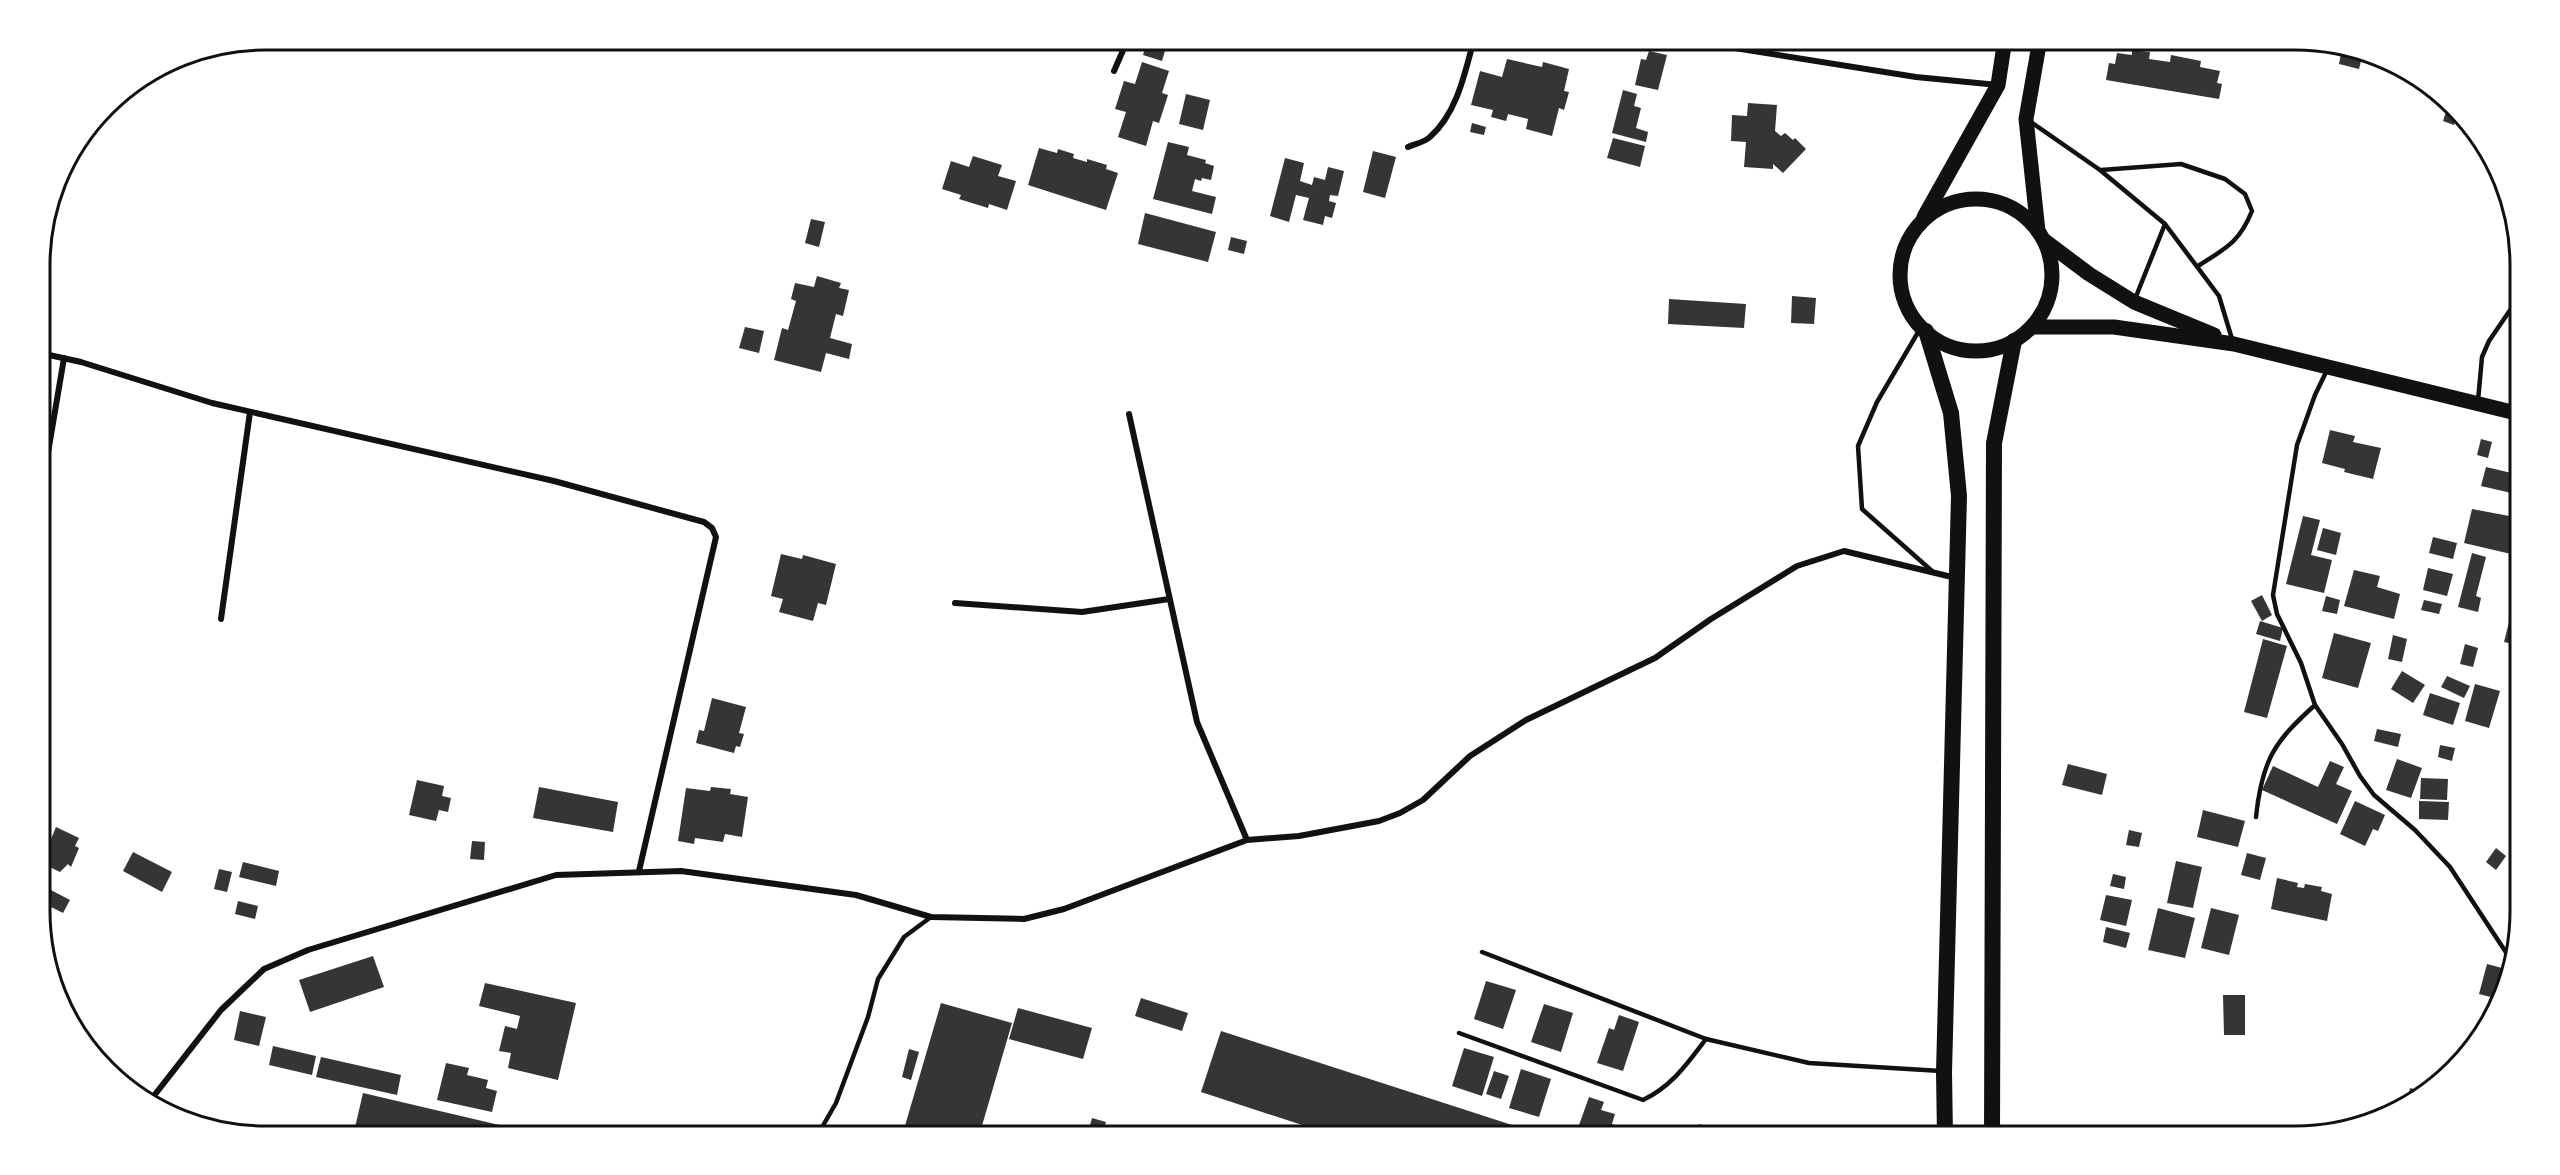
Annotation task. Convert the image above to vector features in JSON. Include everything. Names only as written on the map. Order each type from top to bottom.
[{"type":"highway","points":[[1923,329],[1951,413],[1959,496],[1944,1072],[1945,1126]]},
{"type":"highway","points":[[1992,1126],[1994,443],[2014,341]]},
{"type":"main road","points":[[2003,50],[1998,86],[1905,250],[1900,270],[1905,301],[1923,329],[1945,344],[1968,351],[1992,349],[2014,341],[2032,327],[2047,305],[2052,279],[2049,253],[2041,236],[2026,119],[2038,50]]},
{"type":"main road","points":[[1921,224],[1931,215],[1955,203],[1981,200],[2007,207],[2019,213],[2041,236],[2089,274],[2134,302],[2234,344]]},
{"type":"main road","points":[[2032,327],[2114,327],[2234,344],[2510,411]]},
{"type":"street","points":[[1114,70],[1123,50]]},
{"type":"street","points":[[1408,147],[1429,139],[1447,116],[1460,88],[1471,50]]},
{"type":"street","points":[[1747,50],[1916,77],[1998,86]]},
{"type":"street","points":[[50,355],[212,403],[554,481],[704,522],[712,528],[716,537],[639,871]]},
{"type":"street","points":[[50,441],[64,358]]},
{"type":"street","points":[[221,619],[250,412]]},
{"type":"street","points":[[1129,414],[1197,722],[1246,840]]},
{"type":"street","points":[[154,1095],[221,1010],[264,969],[308,950],[556,875],[681,871],[856,895],[931,917],[1024,919],[1064,909],[1246,840],[1299,836],[1379,821],[1400,813],[1423,800],[1470,756],[1526,720],[1656,658],[1712,619],[1797,566],[1844,551],[1957,578]]},
{"type":"street","points":[[955,603],[1082,612],[1169,599]]},
{"type":"lane","points":[[2026,119],[2100,170],[2165,224],[2219,296],[2234,344]]},
{"type":"lane","points":[[2100,170],[2181,164],[2225,179],[2245,194],[2252,211],[2243,232],[2229,246],[2198,266]]},
{"type":"lane","points":[[2134,302],[2165,224]]},
{"type":"lane","points":[[2477,403],[2482,357],[2489,341],[2510,310]]},
{"type":"lane","points":[[1923,329],[1877,402],[1858,446],[1863,509],[1934,573]]},
{"type":"lane","points":[[2329,366],[2315,395],[2297,445],[2273,595],[2277,614],[2301,663],[2315,705],[2374,795],[2415,830],[2445,861],[2506,952]]},
{"type":"lane","points":[[2256,817],[2258,795],[2273,750],[2288,730],[2315,705]]},
{"type":"lane","points":[[823,1126],[836,1103],[868,1017],[878,979],[904,937],[931,917]]},
{"type":"lane","points":[[1482,952],[1706,1039],[1809,1063],[1944,1072]]},
{"type":"lane","points":[[1459,1033],[1644,1100],[1661,1091],[1681,1073],[1706,1039]]},
{"type":"building","points":[[1144,50],[1165,51],[1162,61],[1143,55]]},
{"type":"building","points":[[2132,50],[2150,52],[2149,59],[2170,62],[2171,55],[2201,61],[2200,67],[2220,71],[2217,83],[2222,84],[2219,99],[2106,80],[2109,63],[2115,64],[2117,53],[2132,55]]},
{"type":"building","points":[[1649,51],[1667,55],[1658,90],[1635,85],[1641,59],[1646,60]]},
{"type":"building","points":[[2341,55],[2361,60],[2359,69],[2339,64]]},
{"type":"building","points":[[1507,59],[1542,67],[1543,62],[1569,69],[1564,91],[1569,92],[1564,110],[1559,108],[1552,136],[1526,129],[1528,119],[1508,114],[1506,121],[1491,117],[1493,110],[1471,105],[1480,71],[1502,77]]},
{"type":"building","points":[[1142,62],[1169,71],[1162,93],[1168,95],[1159,123],[1153,121],[1146,146],[1118,137],[1126,112],[1115,109],[1124,81],[1135,84]]},
{"type":"building","points":[[1623,90],[1637,94],[1634,106],[1641,108],[1636,128],[1648,132],[1646,142],[1612,133]]},
{"type":"building","points":[[1186,94],[1210,100],[1203,130],[1179,124]]},
{"type":"building","points":[[1748,103],[1777,105],[1775,131],[1781,136],[1785,133],[1793,140],[1795,138],[1806,149],[1783,173],[1773,164],[1773,169],[1744,167],[1746,142],[1731,141],[1732,115],[1747,116]]},
{"type":"building","points":[[2446,112],[2455,121],[2454,125],[2443,121]]},
{"type":"building","points":[[1472,123],[1486,127],[1484,135],[1470,132]]},
{"type":"building","points":[[1613,138],[1645,146],[1640,167],[1607,158]]},
{"type":"building","points":[[1168,142],[1189,147],[1187,155],[1206,160],[1205,163],[1214,166],[1211,180],[1195,179],[1192,191],[1216,197],[1212,214],[1153,199]]},
{"type":"building","points":[[1039,148],[1057,153],[1058,149],[1074,154],[1073,158],[1087,162],[1087,159],[1107,165],[1106,169],[1118,173],[1106,210],[1028,185]]},
{"type":"building","points":[[1373,151],[1396,157],[1385,198],[1363,192]]},
{"type":"building","points":[[973,156],[1002,165],[998,176],[1016,181],[1007,210],[989,204],[988,208],[959,199],[961,195],[942,189],[951,161],[969,167]]},
{"type":"building","points":[[1285,158],[1304,163],[1300,181],[1312,185],[1314,177],[1325,180],[1328,167],[1344,171],[1338,196],[1330,195],[1329,201],[1336,203],[1332,218],[1325,216],[1323,225],[1303,220],[1309,198],[1296,195],[1289,222],[1270,216]]},
{"type":"building","points":[[1145,213],[1216,232],[1208,262],[1138,244]]},
{"type":"building","points":[[811,219],[825,222],[819,247],[805,243]]},
{"type":"building","points":[[1231,237],[1247,241],[1244,254],[1228,250]]},
{"type":"building","points":[[817,276],[841,283],[839,288],[849,290],[843,316],[836,314],[830,338],[852,344],[849,359],[826,353],[821,372],[774,360],[782,328],[788,330],[796,301],[791,299],[795,283],[814,287]]},
{"type":"building","points":[[1792,296],[1816,298],[1814,324],[1791,323]]},
{"type":"building","points":[[1669,299],[1746,304],[1744,328],[1668,324]]},
{"type":"building","points":[[745,327],[764,331],[759,353],[739,348]]},
{"type":"building","points":[[2330,430],[2355,436],[2353,442],[2381,448],[2373,479],[2344,472],[2345,469],[2322,463]]},
{"type":"building","points":[[2481,439],[2492,442],[2488,458],[2477,455]]},
{"type":"building","points":[[2486,467],[2510,473],[2510,493],[2481,486]]},
{"type":"building","points":[[2472,509],[2510,516],[2510,554],[2464,543]]},
{"type":"building","points":[[2303,516],[2320,520],[2311,555],[2332,560],[2324,593],[2286,584]]},
{"type":"building","points":[[2323,528],[2341,533],[2336,555],[2317,550]]},
{"type":"building","points":[[2433,537],[2457,543],[2453,559],[2429,553]]},
{"type":"building","points":[[2472,553],[2486,557],[2476,596],[2481,598],[2478,612],[2458,607]]},
{"type":"building","points":[[781,554],[802,559],[803,555],[836,564],[826,605],[818,603],[813,621],[779,612],[783,599],[771,596]]},
{"type":"building","points":[[2428,568],[2453,574],[2447,596],[2423,590]]},
{"type":"building","points":[[2354,570],[2380,576],[2377,587],[2400,594],[2394,619],[2344,606]]},
{"type":"building","points":[[2262,595],[2272,615],[2262,621],[2251,601]]},
{"type":"building","points":[[2326,596],[2340,600],[2337,614],[2322,611]]},
{"type":"building","points":[[2424,600],[2442,604],[2439,614],[2421,610]]},
{"type":"building","points":[[2260,621],[2283,628],[2280,641],[2256,634]]},
{"type":"building","points":[[2509,622],[2510,622],[2510,643],[2504,642]]},
{"type":"building","points":[[2334,633],[2371,643],[2358,688],[2322,678]]},
{"type":"building","points":[[2393,635],[2407,639],[2402,662],[2388,659]]},
{"type":"building","points":[[2263,639],[2287,646],[2267,718],[2244,712]]},
{"type":"building","points":[[2465,644],[2478,648],[2473,667],[2460,664]]},
{"type":"building","points":[[2402,671],[2425,685],[2413,703],[2391,689]]},
{"type":"building","points":[[2447,676],[2470,686],[2464,698],[2441,687]]},
{"type":"building","points":[[2475,684],[2500,691],[2489,728],[2465,721]]},
{"type":"building","points":[[2430,693],[2460,703],[2453,725],[2423,715]]},
{"type":"building","points":[[712,698],[746,707],[739,733],[744,734],[740,747],[736,746],[734,753],[696,743],[699,730],[704,731]]},
{"type":"building","points":[[2377,729],[2401,734],[2398,747],[2374,741]]},
{"type":"building","points":[[2440,745],[2455,748],[2452,761],[2438,757]]},
{"type":"building","points":[[2397,759],[2422,768],[2411,798],[2386,790]]},
{"type":"building","points":[[2330,761],[2344,767],[2336,784],[2352,791],[2337,824],[2262,790],[2273,766],[2318,787]]},
{"type":"building","points":[[2068,764],[2107,774],[2102,795],[2062,785]]},
{"type":"building","points":[[2421,778],[2448,779],[2447,800],[2420,799]]},
{"type":"building","points":[[417,780],[444,786],[442,796],[451,798],[448,812],[439,810],[436,821],[409,815]]},
{"type":"building","points":[[539,787],[618,802],[613,832],[533,818]]},
{"type":"building","points":[[711,787],[731,789],[730,794],[748,797],[742,837],[725,834],[723,842],[695,838],[694,844],[678,841],[686,788],[710,791]]},
{"type":"building","points":[[2355,801],[2385,815],[2378,831],[2373,829],[2365,846],[2340,834]]},
{"type":"building","points":[[2419,801],[2449,802],[2448,820],[2419,819]]},
{"type":"building","points":[[2203,810],[2245,821],[2238,847],[2197,837]]},
{"type":"building","points":[[56,827],[79,838],[75,846],[79,848],[71,867],[68,864],[60,872],[50,867],[50,841]]},
{"type":"building","points":[[2129,830],[2142,833],[2139,847],[2126,845]]},
{"type":"building","points":[[472,841],[485,842],[484,860],[470,859]]},
{"type":"building","points":[[2496,848],[2506,856],[2496,870],[2486,862]]},
{"type":"building","points":[[133,852],[172,872],[162,892],[123,871]]},
{"type":"building","points":[[2247,853],[2266,858],[2260,880],[2241,875]]},
{"type":"building","points":[[2176,861],[2202,867],[2193,908],[2167,903]]},
{"type":"building","points":[[243,862],[279,871],[276,886],[239,877]]},
{"type":"building","points":[[219,869],[232,872],[227,892],[214,889]]},
{"type":"building","points":[[2113,874],[2126,877],[2124,889],[2110,886]]},
{"type":"building","points":[[2277,878],[2298,883],[2297,887],[2304,888],[2305,884],[2322,887],[2321,891],[2332,894],[2327,921],[2271,909]]},
{"type":"building","points":[[50,890],[70,900],[63,913],[50,906]]},
{"type":"building","points":[[2106,895],[2132,900],[2126,926],[2100,920]]},
{"type":"building","points":[[238,901],[258,906],[255,919],[235,914]]},
{"type":"building","points":[[2158,908],[2195,918],[2185,958],[2148,950]]},
{"type":"building","points":[[2211,908],[2239,915],[2229,955],[2201,948]]},
{"type":"building","points":[[2106,927],[2130,933],[2126,948],[2103,942]]},
{"type":"building","points":[[373,956],[384,987],[310,1012],[299,980]]},
{"type":"building","points":[[2487,964],[2502,968],[2492,997],[2479,994]]},
{"type":"building","points":[[1486,981],[1516,990],[1503,1029],[1474,1019]]},
{"type":"building","points":[[485,983],[576,1003],[558,1080],[508,1068],[511,1053],[499,1051],[505,1026],[517,1029],[520,1016],[479,1006]]},
{"type":"building","points":[[2223,995],[2245,995],[2245,1035],[2224,1035]]},
{"type":"building","points":[[1141,998],[1188,1013],[1182,1031],[1135,1016]]},
{"type":"building","points":[[941,1003],[1012,1023],[982,1126],[905,1126]]},
{"type":"building","points":[[1544,1004],[1573,1013],[1561,1052],[1531,1042]]},
{"type":"building","points":[[1018,1008],[1092,1028],[1083,1059],[1009,1039]]},
{"type":"building","points":[[240,1011],[266,1017],[259,1046],[234,1040]]},
{"type":"building","points":[[1619,1015],[1639,1022],[1623,1071],[1597,1063],[1609,1028],[1614,1030]]},
{"type":"building","points":[[1221,1031],[1515,1126],[1305,1126],[1201,1092]]},
{"type":"building","points":[[273,1046],[316,1056],[312,1075],[269,1065]]},
{"type":"building","points":[[1464,1048],[1494,1057],[1482,1096],[1452,1086]]},
{"type":"building","points":[[909,1049],[919,1052],[911,1080],[902,1077]]},
{"type":"building","points":[[321,1057],[401,1075],[397,1095],[316,1077]]},
{"type":"building","points":[[446,1063],[469,1068],[467,1075],[488,1080],[486,1088],[497,1091],[492,1112],[437,1100]]},
{"type":"building","points":[[1521,1069],[1551,1079],[1539,1117],[1509,1108]]},
{"type":"building","points":[[1494,1071],[1509,1076],[1501,1099],[1486,1094]]},
{"type":"building","points":[[363,1093],[504,1126],[355,1126]]},
{"type":"building","points":[[1589,1097],[1604,1102],[1601,1110],[1615,1114],[1612,1124],[1618,1126],[1579,1126]]},
{"type":"building","points":[[1092,1118],[1106,1122],[1105,1126],[1090,1126]]}]
